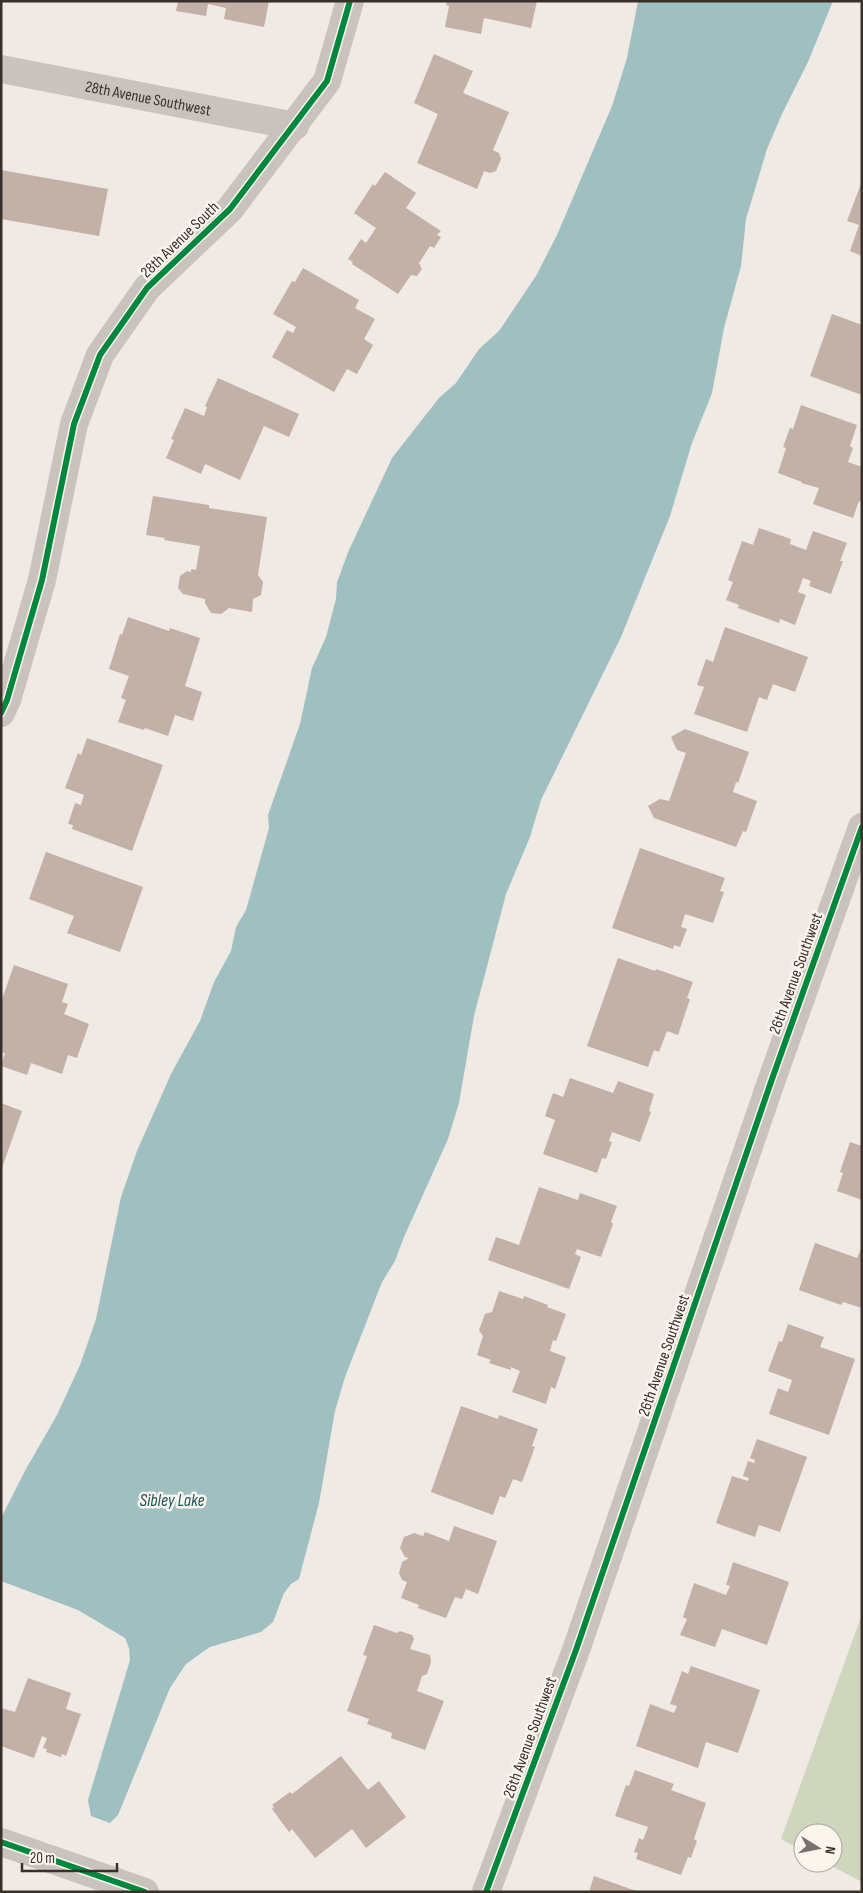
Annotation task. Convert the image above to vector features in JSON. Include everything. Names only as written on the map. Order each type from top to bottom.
[{"type":"street","name":"28th Avenue South","points":[[1,713],[7,700],[42,580],[74,424],[100,355],[147,288],[230,209],[328,81],[350,1]]},
{"type":"street","name":"28th Avenue Southwest","points":[[1,69],[295,126]]},
{"type":"street","name":"26th Avenue Southwest","points":[[486,1892],[576,1650],[775,1070],[862,826]]},
{"type":"street","points":[[1,1842],[145,1892]]},
{"type":"green space","points":[[862,1614],[862,1882],[843,1872],[843,1823],[793,1823],[793,1846],[781,1839]]},
{"type":"water","name":"Sibley Lake","points":[[638,1],[833,1],[808,62],[767,149],[746,219],[741,266],[724,328],[712,393],[692,443],[670,516],[621,637],[541,800],[530,837],[506,894],[474,1016],[459,1103],[448,1139],[395,1261],[382,1282],[345,1377],[335,1411],[319,1503],[299,1579],[291,1584],[284,1593],[273,1622],[261,1632],[210,1647],[186,1664],[170,1688],[118,1815],[110,1823],[91,1816],[88,1800],[130,1660],[129,1648],[125,1638],[78,1610],[1,1581],[1,1518],[57,1415],[80,1365],[96,1319],[121,1197],[137,1151],[171,1074],[200,1021],[214,982],[231,951],[236,927],[246,910],[269,828],[268,815],[300,724],[312,668],[326,637],[336,599],[337,582],[349,550],[392,458],[439,398],[456,383],[479,349],[499,331],[536,276],[557,235],[612,106],[627,58]]},
{"type":"building","points":[[178,1],[269,1],[264,27],[224,19],[226,8],[208,4],[206,16],[176,11]]},
{"type":"building","points":[[447,1],[537,1],[531,28],[484,18],[481,34],[445,27],[449,6],[446,5]]},
{"type":"building","points":[[434,54],[473,71],[463,93],[509,112],[493,150],[499,153],[501,159],[496,171],[490,173],[484,171],[477,189],[417,163],[438,114],[414,103]]},
{"type":"building","points":[[1,170],[108,189],[99,236],[1,219]]},
{"type":"building","points":[[385,172],[416,193],[406,208],[441,231],[437,235],[441,237],[434,248],[430,246],[419,263],[422,269],[417,276],[411,275],[398,294],[352,264],[353,262],[348,259],[361,239],[366,243],[376,228],[354,213],[373,184],[375,186]]},
{"type":"building","points":[[862,181],[862,256],[850,251],[859,225],[847,221]]},
{"type":"building","points":[[303,268],[359,300],[355,308],[375,319],[364,339],[373,345],[357,374],[347,369],[334,392],[272,357],[287,330],[293,333],[296,327],[273,314],[292,281],[295,282]]},
{"type":"building","points":[[832,314],[862,325],[862,395],[810,376]]},
{"type":"building","points":[[218,378],[299,414],[289,437],[264,426],[240,480],[205,464],[201,474],[166,458],[174,440],[171,439],[185,408],[204,416],[207,407],[205,406]]},
{"type":"building","points":[[801,405],[857,425],[850,446],[853,448],[848,462],[862,467],[862,500],[861,502],[859,501],[853,518],[813,504],[819,488],[778,473],[786,448],[783,447],[790,428],[793,429]]},
{"type":"building","points":[[153,496],[209,505],[209,508],[267,517],[258,575],[263,582],[261,595],[253,599],[252,612],[229,608],[221,614],[211,613],[205,603],[205,599],[183,594],[178,588],[180,576],[187,571],[191,572],[191,569],[196,570],[200,546],[146,535]]},
{"type":"building","points":[[759,528],[791,539],[790,544],[806,550],[813,531],[847,543],[840,561],[843,561],[831,594],[809,586],[811,581],[803,578],[798,592],[806,595],[795,625],[780,619],[779,623],[738,608],[739,605],[726,600],[733,582],[728,580],[742,541],[753,545]]},
{"type":"building","points":[[128,617],[169,631],[170,628],[200,638],[185,686],[202,692],[193,721],[175,715],[168,736],[145,728],[144,730],[118,722],[126,700],[121,698],[129,676],[109,669],[120,634],[122,635]]},
{"type":"building","points":[[725,627],[808,657],[795,692],[773,684],[767,700],[759,697],[747,732],[694,714],[704,687],[697,685],[706,659],[713,662]]},
{"type":"building","points":[[685,729],[749,752],[733,792],[757,801],[746,832],[743,831],[736,847],[654,818],[648,806],[660,799],[669,801],[686,753],[677,750],[671,737]]},
{"type":"building","points":[[87,738],[163,765],[132,851],[72,829],[73,825],[68,824],[75,803],[81,805],[84,795],[65,788],[78,753],[81,755]]},
{"type":"building","points":[[640,848],[725,878],[720,891],[724,892],[713,923],[685,914],[681,927],[687,929],[680,947],[674,945],[673,949],[612,928]]},
{"type":"building","points":[[46,852],[143,887],[120,952],[67,933],[74,916],[29,899]]},
{"type":"building","points":[[618,958],[693,982],[687,998],[690,999],[678,1035],[667,1031],[659,1052],[654,1050],[648,1067],[587,1046]]},
{"type":"building","points":[[14,965],[68,984],[62,1002],[68,1004],[64,1014],[89,1024],[77,1058],[68,1055],[62,1074],[31,1063],[27,1075],[1,1066],[5,1053],[1,1052],[1,1002]]},
{"type":"building","points":[[570,1078],[613,1093],[618,1081],[654,1094],[649,1111],[651,1112],[640,1142],[612,1132],[609,1141],[612,1142],[606,1159],[602,1158],[597,1173],[543,1154],[555,1120],[545,1116],[553,1093],[563,1097]]},
{"type":"building","points":[[1,1103],[22,1111],[2,1168],[1,1168]]},
{"type":"building","points":[[850,1142],[862,1146],[862,1200],[837,1191],[843,1173],[840,1172]]},
{"type":"building","points":[[539,1187],[578,1200],[580,1193],[617,1206],[611,1222],[613,1224],[601,1257],[577,1249],[575,1254],[581,1257],[569,1289],[488,1260],[496,1237],[519,1245]]},
{"type":"building","points":[[815,1243],[857,1258],[862,1247],[862,1308],[843,1302],[841,1305],[799,1290]]},
{"type":"building","points":[[499,1291],[523,1299],[524,1296],[566,1314],[556,1341],[553,1340],[550,1351],[566,1357],[555,1389],[551,1387],[546,1404],[512,1392],[520,1371],[511,1367],[511,1370],[489,1363],[491,1360],[477,1355],[483,1336],[479,1330],[485,1314],[492,1312]]},
{"type":"building","points":[[788,1324],[824,1337],[820,1347],[855,1359],[829,1435],[769,1414],[778,1388],[788,1392],[792,1380],[768,1371],[779,1341],[782,1342]]},
{"type":"building","points":[[461,1406],[498,1419],[499,1415],[538,1429],[532,1446],[535,1447],[522,1482],[513,1479],[505,1498],[500,1496],[493,1515],[431,1492]]},
{"type":"building","points":[[757,1439],[807,1457],[780,1532],[759,1525],[755,1537],[716,1523],[732,1476],[748,1481],[749,1478],[743,1476],[748,1461],[754,1463],[755,1460],[750,1458]]},
{"type":"building","points":[[454,1526],[497,1541],[478,1594],[466,1589],[462,1599],[455,1597],[446,1618],[418,1608],[419,1605],[401,1598],[407,1582],[402,1580],[399,1573],[402,1562],[409,1558],[405,1557],[400,1548],[404,1537],[414,1533],[423,1536],[425,1532],[449,1541]]},
{"type":"building","points":[[733,1562],[789,1582],[767,1645],[722,1629],[715,1647],[680,1635],[687,1619],[683,1617],[694,1583],[726,1595],[730,1586],[726,1585]]},
{"type":"building","points":[[374,1625],[397,1633],[400,1631],[412,1635],[414,1639],[410,1649],[430,1655],[431,1662],[427,1674],[422,1676],[417,1691],[444,1701],[425,1750],[391,1738],[392,1733],[367,1724],[369,1719],[347,1711],[367,1656],[363,1655]]},
{"type":"building","points":[[691,1666],[760,1690],[738,1753],[706,1742],[698,1768],[636,1746],[650,1704],[674,1713],[677,1706],[670,1704],[682,1671],[688,1674]]},
{"type":"building","points":[[28,1678],[71,1693],[66,1709],[81,1714],[66,1756],[62,1754],[61,1757],[46,1752],[47,1749],[43,1748],[47,1738],[42,1736],[34,1758],[1,1746],[1,1708],[15,1712]]},
{"type":"building","points":[[341,1756],[368,1790],[379,1781],[406,1817],[366,1848],[352,1829],[315,1858],[292,1829],[289,1832],[272,1809],[274,1807],[272,1805],[290,1792],[292,1794]]},
{"type":"building","points":[[635,1770],[674,1784],[671,1790],[706,1803],[694,1839],[697,1841],[691,1858],[688,1857],[681,1875],[636,1859],[638,1853],[634,1852],[639,1838],[643,1840],[648,1827],[615,1816],[626,1785],[629,1786]]},
{"type":"building","points":[[594,1876],[639,1892],[589,1892]]},
{"type":"cycle path","points":[[1,713],[7,700],[42,580],[74,424],[100,355],[147,288],[230,209],[327,81],[350,1]]},
{"type":"cycle path","points":[[486,1892],[576,1650],[772,1079],[862,827]]},
{"type":"cycle path","points":[[1,1842],[145,1892]]}]
